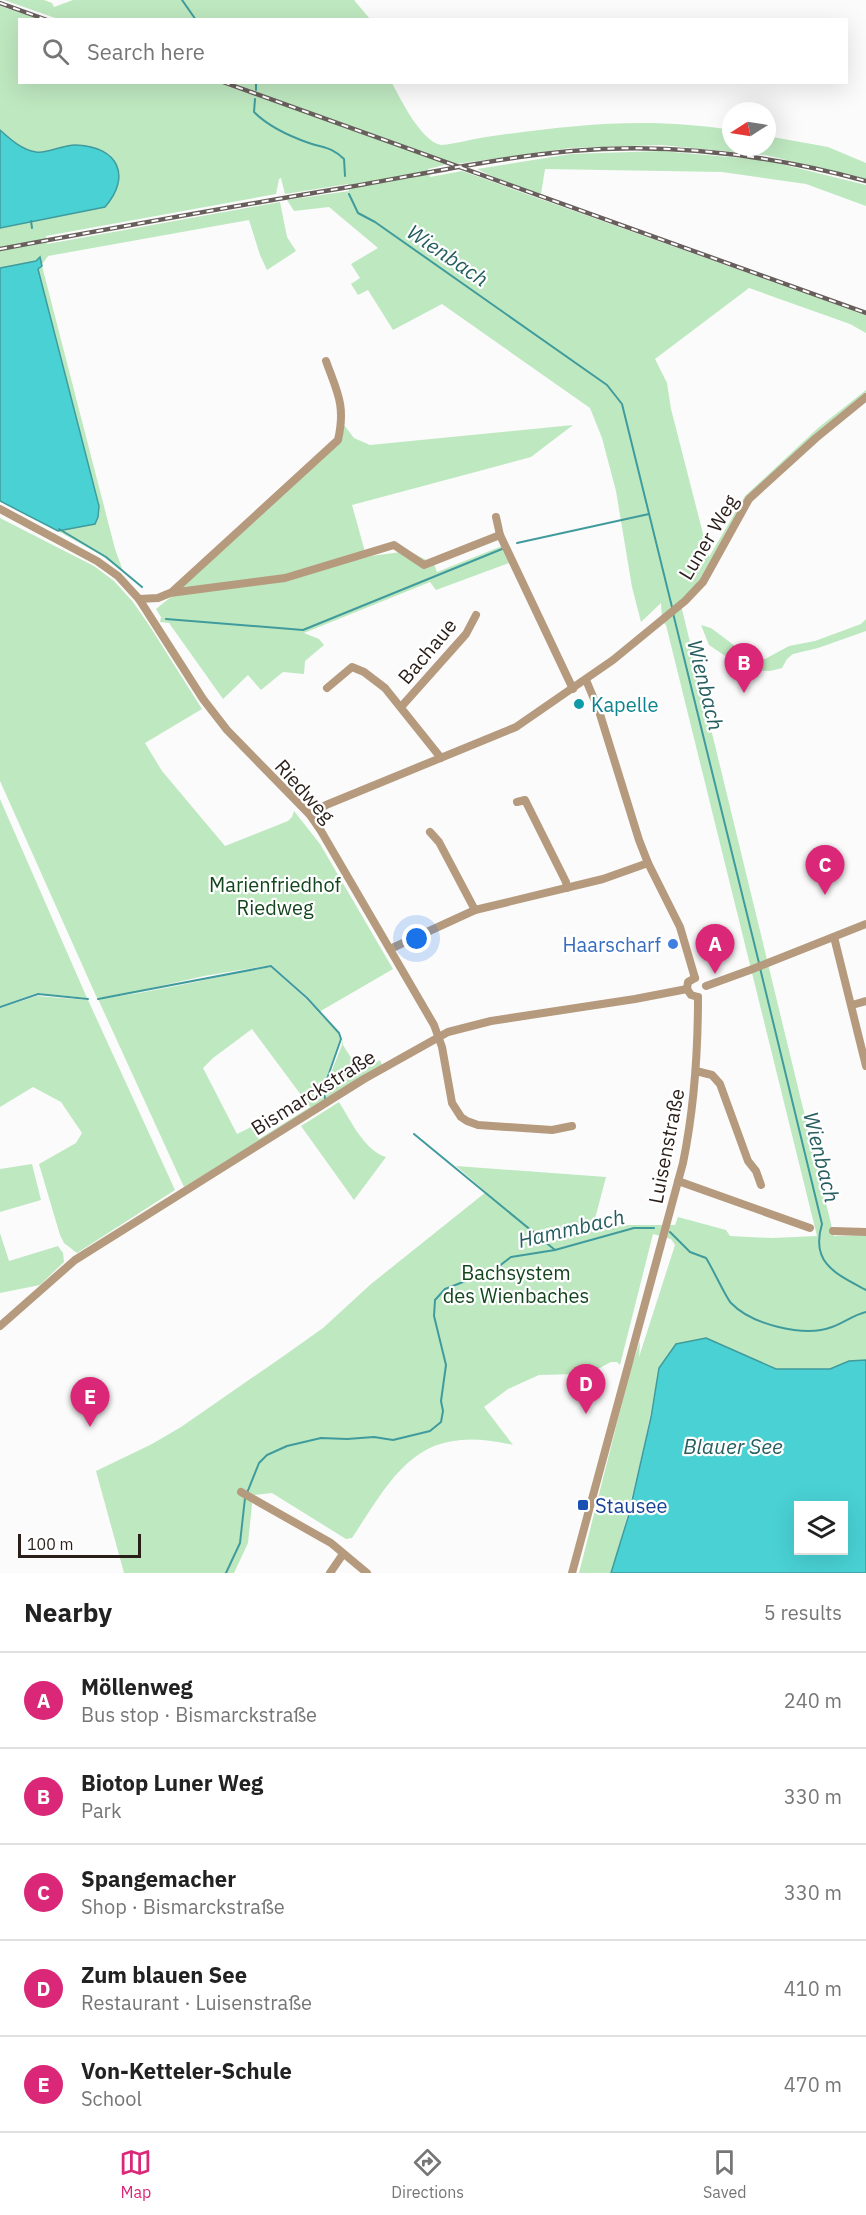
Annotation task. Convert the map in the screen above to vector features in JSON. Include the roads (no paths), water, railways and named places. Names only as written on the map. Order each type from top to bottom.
[{"type":"street","points":[[170,593],[338,440],[343,421],[341,401],[326,361]]},
{"type":"street","name":"Luner Weg","points":[[310,815],[326,805],[516,727],[586,680],[680,605],[703,582],[749,500],[816,438],[866,397]]},
{"type":"street","name":"Riedweg","points":[[0,509],[98,561],[118,576],[139,599],[203,699],[227,730],[310,815],[390,949],[439,1037],[452,1103],[456,1111],[467,1121],[478,1125],[552,1130],[572,1126]]},
{"type":"street","points":[[496,517],[500,535],[573,689]]},
{"type":"street","points":[[139,599],[285,578],[393,545],[424,565],[500,535]]},
{"type":"street","points":[[146,611],[158,598]]},
{"type":"street","name":"Bachaue","points":[[401,707],[466,634],[477,615]]},
{"type":"street","points":[[327,688],[352,667],[364,672],[386,688],[441,758]]},
{"type":"street","points":[[586,680],[599,711],[648,863],[680,927],[694,978]]},
{"type":"street","points":[[518,801],[525,800],[567,888]]},
{"type":"street","points":[[430,832],[439,842],[475,910]]},
{"type":"street","points":[[390,949],[475,910],[614,876],[648,863]]},
{"type":"street","points":[[706,986],[866,924]]},
{"type":"street","points":[[834,936],[866,1066]]},
{"type":"street","points":[[694,978],[702,979],[706,986],[704,993],[698,997],[691,995],[687,989],[688,982],[694,978]]},
{"type":"street","name":"Bismarckstraße","points":[[0,1326],[75,1260],[364,1079],[439,1037],[468,1026],[687,989]]},
{"type":"street","name":"Luisenstraße","points":[[572,1573],[668,1220],[689,1134],[696,1071],[698,997]]},
{"type":"street","points":[[852,1005],[866,1001]]},
{"type":"street","name":"Luisenstraße","points":[[696,1071],[712,1075],[720,1084],[748,1161],[756,1171],[761,1185]]},
{"type":"street","points":[[678,1181],[810,1228]]},
{"type":"street","points":[[833,1232],[866,1232]]},
{"type":"street","points":[[241,1492],[322,1538],[367,1573]]},
{"type":"street","points":[[330,1573],[343,1554]]},
{"type":"water","points":[[0,130],[21,147],[31,151],[46,152],[77,145],[102,151],[111,157],[119,174],[118,185],[113,196],[105,207],[0,228]]},
{"type":"water","points":[[40,257],[42,266],[38,269],[99,506],[95,524],[58,531],[0,501],[0,268],[36,261]]},
{"type":"water","name":"Blauer See","points":[[706,1338],[776,1369],[830,1369],[849,1361],[866,1360],[866,1573],[611,1573],[629,1514],[651,1417],[659,1368],[676,1344]]},
{"type":"waterway","name":"Wienbach","points":[[182,0],[195,18]]},
{"type":"waterway","name":"Wienbach","points":[[256,84],[256,90]]},
{"type":"waterway","name":"Wienbach","points":[[255,99],[254,112],[273,127],[309,143],[328,148],[340,155],[344,159],[345,176]]},
{"type":"waterway","name":"Wienbach","points":[[349,194],[358,213],[375,222],[607,385],[622,404],[672,607]]},
{"type":"waterway","points":[[31,221],[32,228]]},
{"type":"waterway","points":[[517,543],[649,514]]},
{"type":"waterway","points":[[59,529],[106,557],[142,587]]},
{"type":"waterway","points":[[166,619],[303,630],[502,549]]},
{"type":"waterway","name":"Wienbach","points":[[673,613],[759,963]]},
{"type":"waterway","points":[[98,999],[271,966],[307,998],[339,1033],[341,1039],[323,1090],[325,1098]]},
{"type":"waterway","name":"Wienbach","points":[[760,968],[822,1224],[819,1237],[820,1249],[828,1266],[866,1290]]},
{"type":"waterway","points":[[0,1007],[38,994],[88,999]]},
{"type":"waterway","points":[[414,1134],[555,1250]]},
{"type":"waterway","name":"Hammbach","points":[[247,1493],[259,1463],[267,1455],[287,1446],[321,1438],[374,1437],[393,1440],[430,1431],[441,1422],[443,1411],[441,1401],[446,1365],[434,1316],[435,1300],[445,1289],[494,1270],[511,1257],[555,1250],[634,1228],[654,1228]]},
{"type":"waterway","name":"Hammbach","points":[[670,1232],[690,1252],[706,1258],[731,1303],[740,1311],[764,1323],[793,1330],[820,1330],[866,1312]]},
{"type":"waterway","name":"Hammbach","points":[[226,1573],[240,1543],[245,1498]]},
{"type":"railway","points":[[0,3],[41,18]]},
{"type":"railway","points":[[229,84],[866,313]]},
{"type":"railway","points":[[0,249],[485,162],[571,151],[646,148],[720,153],[793,164],[866,181]]},
{"type":"place","name":"Biotop Luner Weg","points":[[744,693]]},
{"type":"place","name":"Kapelle","points":[[579,704]]},
{"type":"place","name":"Spangemacher","points":[[825,895]]},
{"type":"place","name":"Haarscharf","points":[[673,944]]},
{"type":"place","name":"Möllenweg","points":[[715,974]]},
{"type":"place","name":"Zum blauen See","points":[[586,1414]]},
{"type":"place","name":"Von-Ketteler-Schule","points":[[90,1427]]},
{"type":"place","name":"Stausee","points":[[583,1505]]},
{"type":"park label","name":"Marienfriedhof Riedweg","points":[[275,896]]},
{"type":"park label","name":"Bachsystem des Wienbaches","points":[[516,1284]]}]
